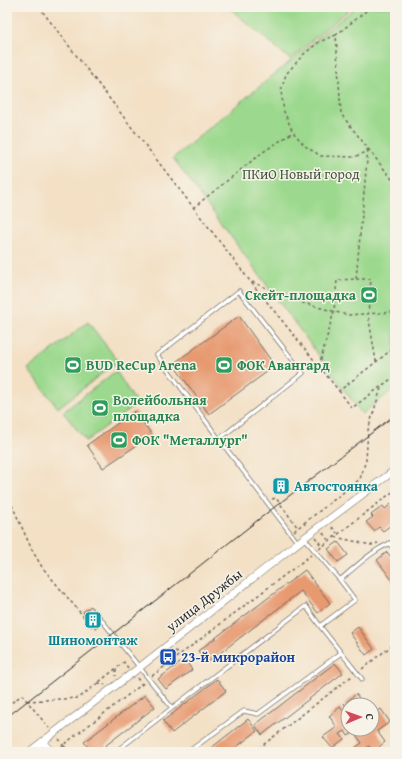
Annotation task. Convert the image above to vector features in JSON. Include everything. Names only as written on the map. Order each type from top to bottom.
[{"type":"street","name":"улица Дружбы","points":[[29,752],[301,540],[395,470]]},
{"type":"street","points":[[42,742],[54,752]]},
{"type":"lane","points":[[219,439],[303,373],[239,291],[157,355],[219,439],[291,533],[315,552],[340,580],[355,600],[320,626]]},
{"type":"lane","points":[[340,580],[380,548],[389,543],[395,542]]},
{"type":"lane","points":[[389,543],[395,550]]},
{"type":"lane","points":[[122,752],[119,749],[306,606],[362,679]]},
{"type":"lane","points":[[96,612],[172,708]]},
{"type":"lane","points":[[188,752],[244,711],[258,714],[341,653]]},
{"type":"path","points":[[39,7],[250,281],[352,408],[395,376]]},
{"type":"path","points":[[368,149],[364,153],[354,156],[321,156],[305,146],[293,132],[284,112],[281,91],[286,74],[304,54],[319,42],[336,35],[371,7]]},
{"type":"path","points":[[336,35],[341,114],[395,182]]},
{"type":"path","points":[[194,208],[262,152],[293,132]]},
{"type":"path","points":[[356,279],[368,149]]},
{"type":"path","points":[[319,366],[334,311],[337,280],[371,279],[368,314],[376,362]]},
{"type":"path","points":[[250,281],[303,303],[347,315],[395,312]]},
{"type":"path","points":[[339,391],[395,347]]},
{"type":"path","points":[[291,533],[360,479],[366,460],[368,430],[380,388]]},
{"type":"path","points":[[54,752],[395,490]]},
{"type":"path","points":[[7,494],[32,550],[42,567],[93,628],[106,626]]},
{"type":"path","points":[[270,499],[276,498],[298,528]]},
{"type":"path","points":[[304,522],[309,530]]},
{"type":"path","points":[[332,527],[338,534]]},
{"type":"path","points":[[323,533],[329,541]]},
{"type":"path","points":[[314,536],[322,546]]},
{"type":"path","points":[[334,537],[371,545],[382,541]]},
{"type":"path","points":[[254,752],[395,643]]},
{"type":"path","points":[[175,651],[182,653]]},
{"type":"path","points":[[164,660],[165,667]]},
{"type":"path","points":[[27,701],[79,698],[124,662],[129,669]]},
{"type":"path","points":[[116,669],[116,676]]},
{"type":"path","points":[[134,675],[142,685]]},
{"type":"path","points":[[98,683],[105,685]]},
{"type":"path","points":[[7,706],[22,695],[51,729]]},
{"type":"path","points":[[56,736],[70,752]]},
{"type":"green space","points":[[228,7],[352,7],[290,59]]},
{"type":"green space","name":"ПКиО Новый город","points":[[356,7],[395,7],[395,388],[362,414],[173,158]]},
{"type":"green space","name":"BUD ReCup Arena","points":[[88,322],[118,361],[58,408],[28,369]]},
{"type":"green space","name":"Волейбольная площадка","points":[[116,371],[137,404],[86,441],[63,412]]},
{"type":"building","name":"ФОК Авангард","points":[[239,316],[275,366],[209,414],[173,364]]},
{"type":"building","name":"ФОК \"Металлург\"","points":[[135,411],[152,435],[103,468],[87,445]]},
{"type":"building","name":"Автостоянка","points":[[284,479],[288,485],[278,493],[274,488]]},
{"type":"building","points":[[391,504],[395,508],[395,522],[383,531],[379,527],[374,531],[366,522],[373,517],[371,515],[383,506],[385,509]]},
{"type":"building","points":[[338,542],[348,555],[338,562],[328,549]]},
{"type":"building","points":[[387,552],[395,562],[395,584],[377,560]]},
{"type":"building","points":[[305,570],[330,603],[318,613],[301,591],[207,663],[198,651]]},
{"type":"building","points":[[91,606],[96,613],[87,618],[83,612]]},
{"type":"building","name":"Шиномонтаж","points":[[94,615],[98,621],[93,625],[88,619]]},
{"type":"building","points":[[358,627],[374,649],[366,655],[350,633]]},
{"type":"building","points":[[185,659],[192,670],[166,689],[158,679]]},
{"type":"building","points":[[335,663],[343,673],[262,735],[255,725]]},
{"type":"building","points":[[217,679],[226,691],[172,733],[163,721]]},
{"type":"building","points":[[145,695],[155,707],[105,746],[109,752],[92,752],[84,742]]},
{"type":"building","points":[[340,707],[340,737],[344,739],[332,748],[323,737],[337,727],[329,716]]},
{"type":"building","points":[[381,709],[390,722],[380,729]]},
{"type":"building","points":[[248,719],[257,731],[230,752],[206,752]]},
{"type":"building","points":[[380,735],[385,742],[373,752],[369,746],[364,750],[366,752],[349,752],[362,743],[358,737],[380,737]]},
{"type":"tram line","points":[[7,717],[272,509],[395,415]]},
{"type":"place","name":"Скейт-площадка","points":[[369,295]]},
{"type":"place","name":"BUD ReCup Arena","points":[[73,365]]},
{"type":"place","name":"ФОК Авангард","points":[[224,365]]},
{"type":"place","name":"Волейбольная площадка","points":[[100,408]]},
{"type":"place","name":"ФОК \"Металлург\"","points":[[119,440]]},
{"type":"place","name":"Автостоянка","points":[[281,486]]},
{"type":"place","name":"Шиномонтаж","points":[[93,620]]},
{"type":"place","name":"23-й микрорайон","points":[[168,657]]}]
